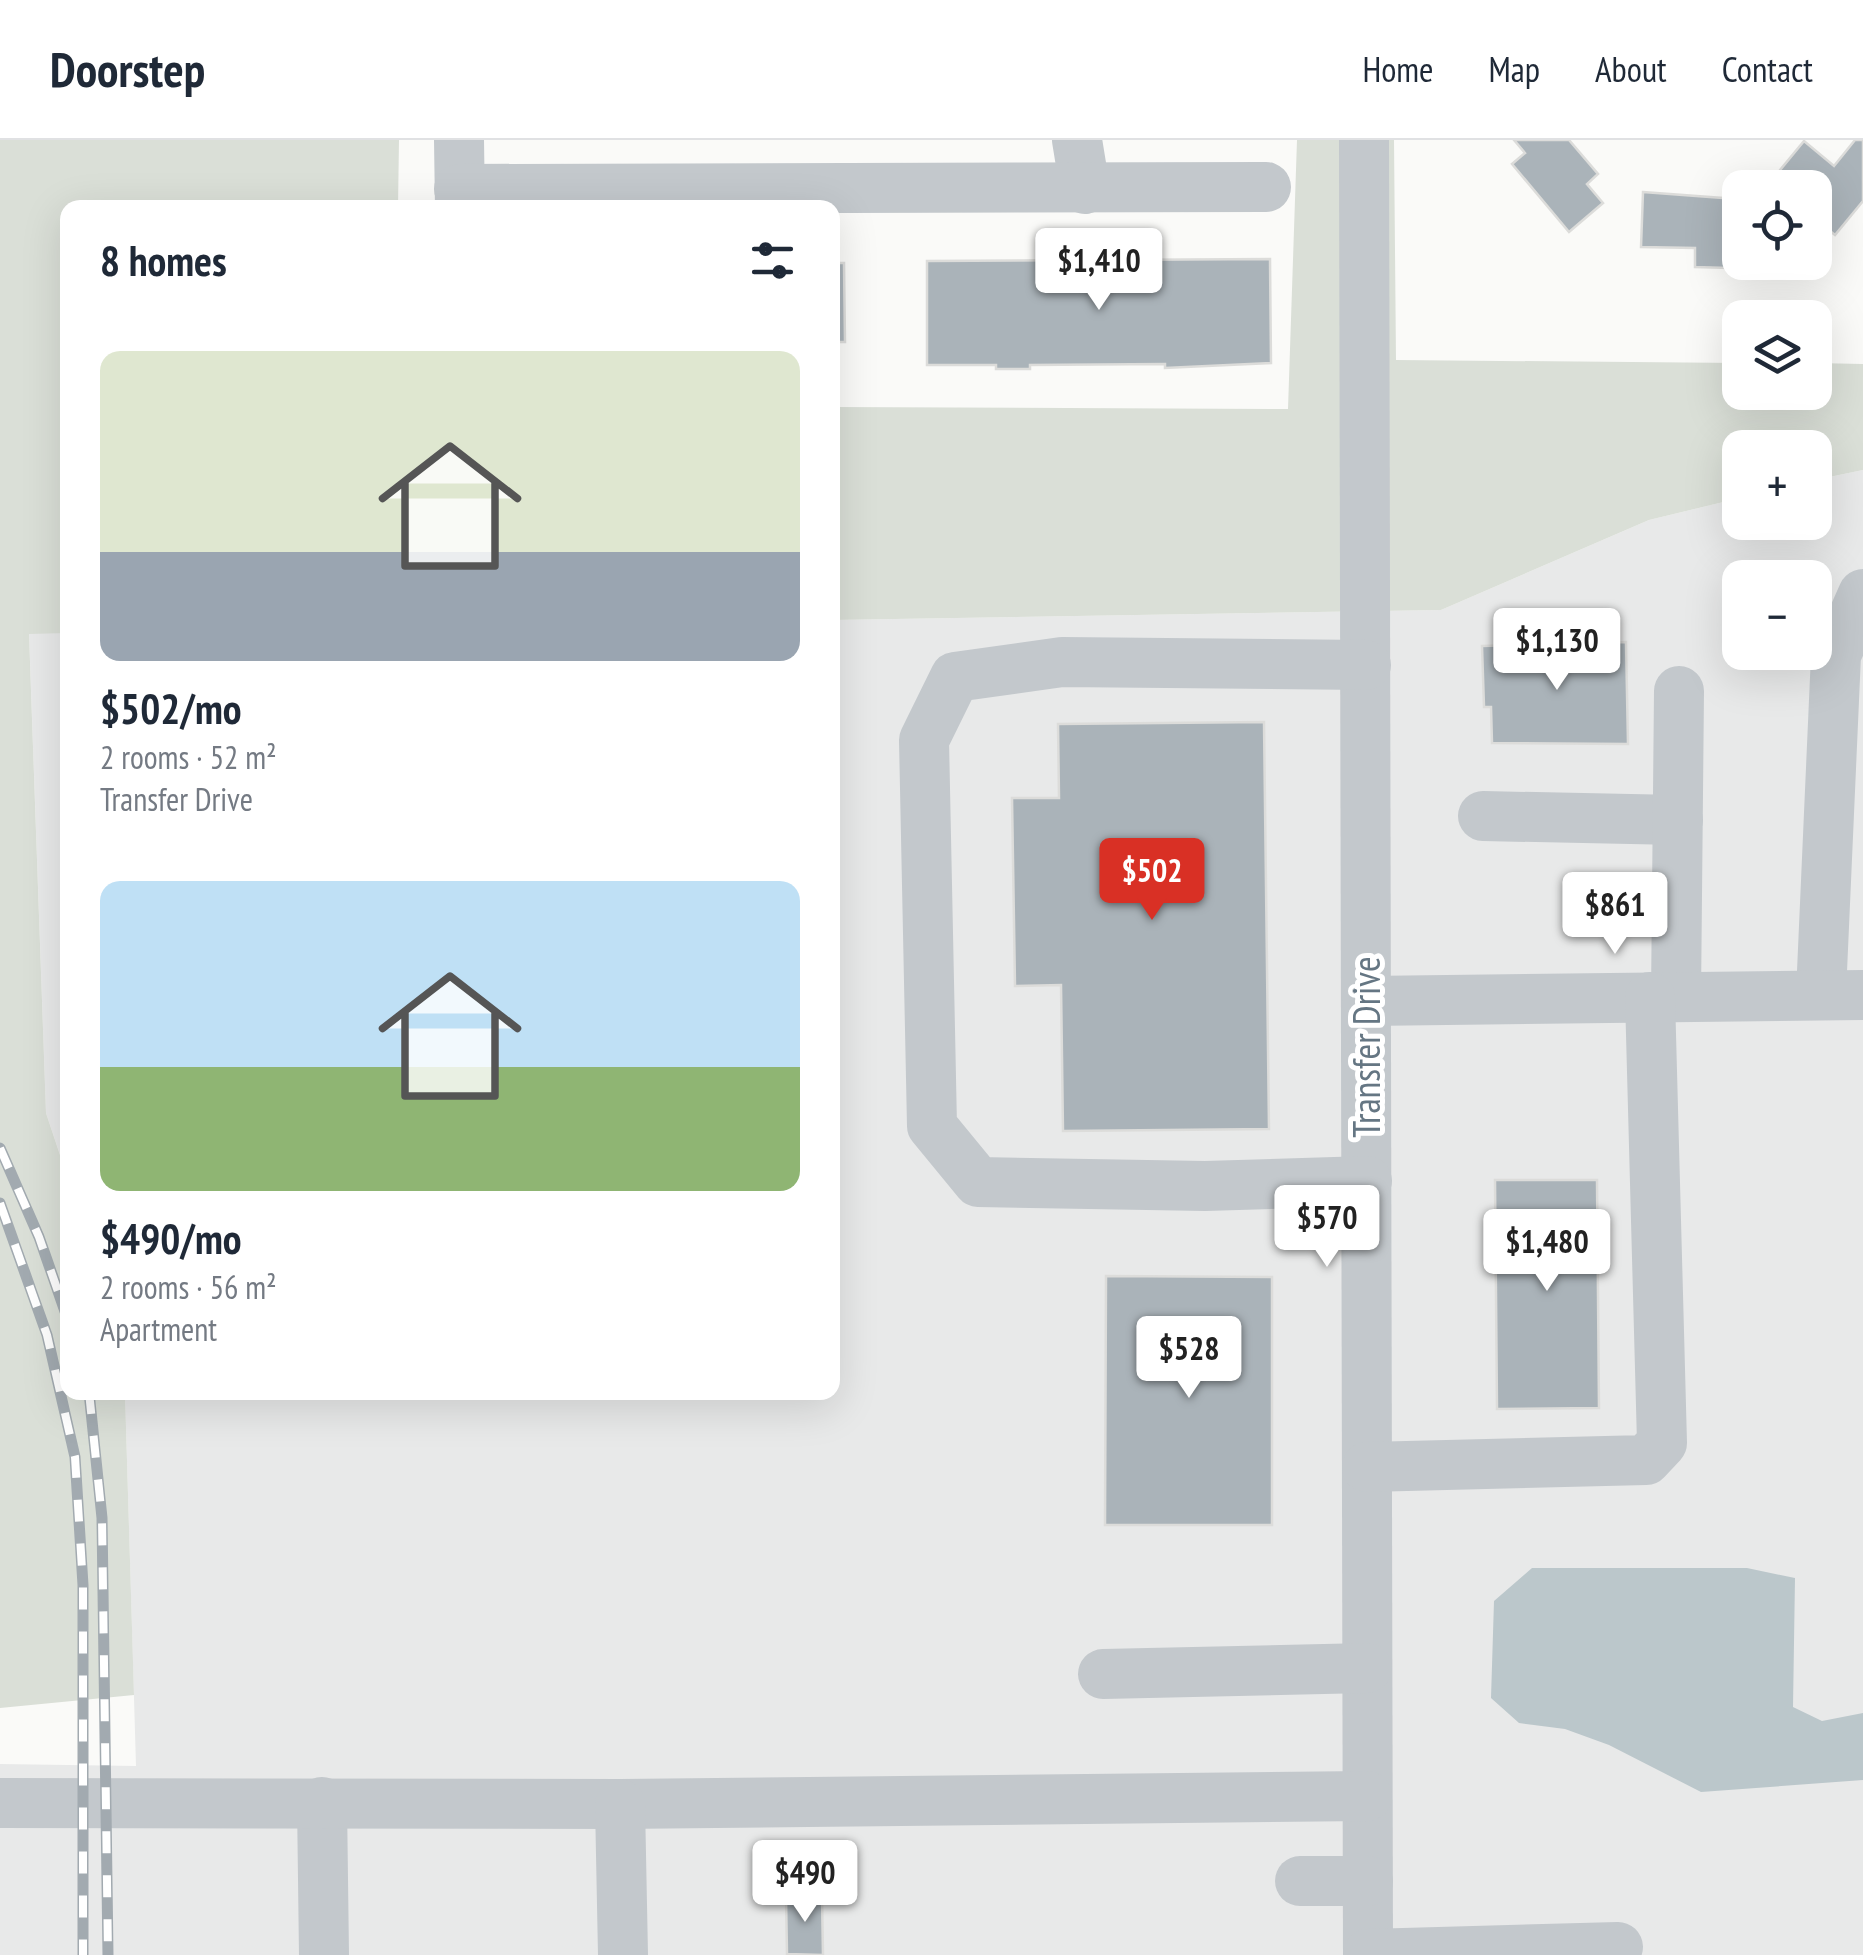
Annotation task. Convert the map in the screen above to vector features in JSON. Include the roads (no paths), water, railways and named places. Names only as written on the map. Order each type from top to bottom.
[{"type":"street","points":[[459,140],[460,198],[1266,187]]},
{"type":"street","points":[[1076,140],[1085,188]]},
{"type":"street","name":"Transfer Drive","points":[[1364,140],[1368,1954]]},
{"type":"street","points":[[1367,1001],[1842,994],[1836,655],[1863,594]]},
{"type":"street","points":[[1366,665],[1062,662],[955,677],[924,740],[932,1126],[978,1182],[1205,1186],[1367,1181]]},
{"type":"street","points":[[1367,1468],[1646,1460],[1662,1443],[1663,996],[1678,820],[1679,691]]},
{"type":"street","points":[[1483,816],[1678,820]]},
{"type":"street","points":[[1102,1674],[1367,1668]]},
{"type":"street","points":[[0,1803],[620,1804],[1367,1796]]},
{"type":"street","points":[[322,1802],[324,1955]]},
{"type":"street","points":[[620,1804],[623,1955]]},
{"type":"street","points":[[1300,1881],[1368,1880]]},
{"type":"street","points":[[1368,1954],[1618,1947]]},
{"type":"railway","points":[[0,1148],[60,1297]]},
{"type":"railway","points":[[0,1203],[47,1335],[60,1392]]},
{"type":"railway","points":[[62,1400],[75,1457],[83,1585],[83,1955]]},
{"type":"railway","points":[[90,1400],[102,1518],[108,1955]]}]
